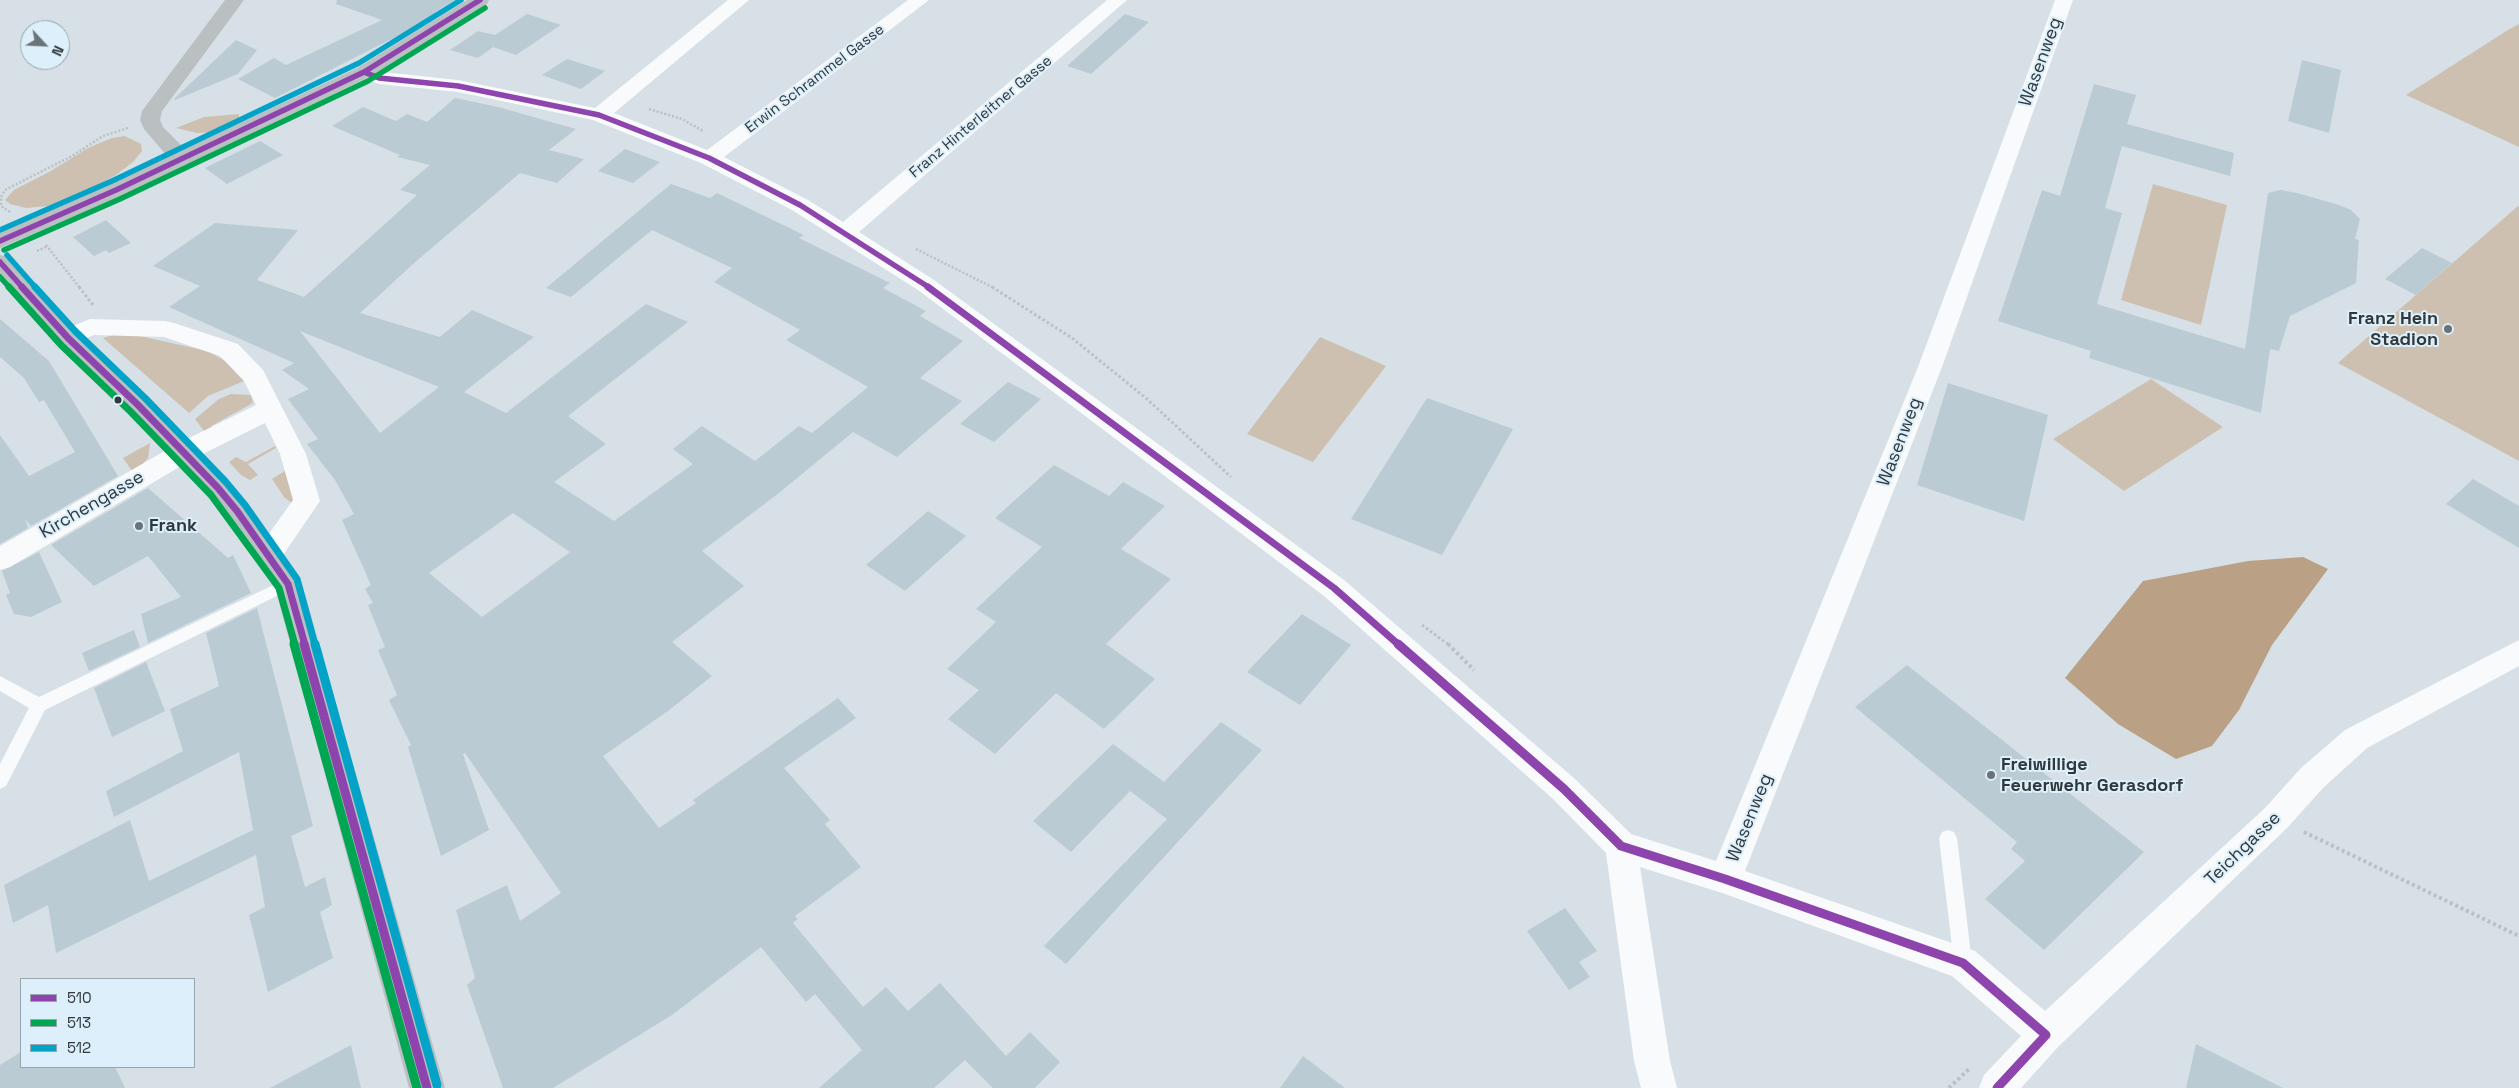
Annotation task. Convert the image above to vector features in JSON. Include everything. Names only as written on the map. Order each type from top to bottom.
[{"type":"main road","points":[[182,159],[154,129],[150,120],[158,101],[235,0]]},
{"type":"main road","points":[[0,241],[182,159],[364,72],[480,0]]},
{"type":"main road","points":[[0,262],[68,338],[184,452],[237,511],[288,584],[426,1088]]},
{"type":"street","points":[[599,115],[740,0]]},
{"type":"street","name":"Erwin Schrammel Gasse","points":[[708,158],[920,0]]},
{"type":"street","name":"Franz Hinterleitner Gasse","points":[[844,233],[1118,0]]},
{"type":"street","name":"Wasenweg","points":[[1725,879],[1845,584],[1926,376],[2064,0]]},
{"type":"street","points":[[364,72],[379,78],[458,86],[599,115],[708,158],[800,206],[926,285],[1334,588],[1564,790],[1621,846],[1725,879],[1963,964],[2046,1035]]},
{"type":"street","points":[[68,338],[90,327],[165,330],[229,350],[254,376],[293,454],[307,501],[267,556]]},
{"type":"street","name":"Kirchengasse","points":[[0,559],[184,452],[270,409]]},
{"type":"street","name":"Teichgasse","points":[[1997,1088],[2046,1035],[2276,818],[2312,778],[2356,739],[2519,652]]},
{"type":"street","points":[[1621,846],[1652,1061],[1659,1088]]},
{"type":"lane","points":[[0,781],[40,705],[288,584]]},
{"type":"lane","points":[[0,683],[40,705]]},
{"type":"lane","points":[[1948,838],[1963,964]]},
{"type":"path","points":[[15,216],[0,206],[1,197],[5,190],[55,165],[103,136],[150,120]]},
{"type":"path","points":[[37,251],[47,246],[110,328]]},
{"type":"path","points":[[2276,818],[2519,936]]},
{"type":"shaded area","points":[[2519,24],[2519,147],[2406,95],[2508,30]]},
{"type":"shaded area","points":[[239,114],[239,121],[234,127],[215,132],[197,133],[176,128],[204,117]]},
{"type":"shaded area","points":[[125,136],[141,144],[142,151],[133,162],[116,175],[73,198],[48,206],[26,208],[10,204],[5,200],[14,190],[49,172],[88,148],[112,138]]},
{"type":"shaded area","points":[[2153,184],[2227,205],[2201,325],[2121,300]]},
{"type":"shaded area","name":"Franz Hein Stadion","points":[[2519,207],[2519,461],[2338,363]]},
{"type":"shaded area","points":[[116,334],[131,334],[207,351],[231,364],[244,381],[208,396],[189,413],[103,338]]},
{"type":"shaded area","points":[[1320,337],[1386,366],[1313,462],[1247,434]]},
{"type":"shaded area","points":[[2151,379],[2223,427],[2124,491],[2053,439]]},
{"type":"shaded area","points":[[231,394],[251,395],[253,403],[211,426],[218,439],[212,442],[195,419],[219,399]]},
{"type":"shaded area","points":[[150,443],[148,458],[142,465],[132,471],[123,458]]},
{"type":"shaded area","points":[[275,446],[276,448],[248,464],[258,475],[250,480],[241,475],[229,462],[236,457],[246,462]]},
{"type":"shaded area","points":[[288,469],[293,504],[284,497],[272,479]]},
{"type":"shaded area","points":[[2303,557],[2328,569],[2272,645],[2239,710],[2212,746],[2176,759],[2118,724],[2065,678],[2143,581],[2248,561]]},
{"type":"building","points":[[337,0],[455,0],[435,12],[437,16],[275,98],[238,79],[274,58],[286,65],[382,20],[336,4]]},
{"type":"building","points":[[527,14],[561,25],[516,55],[493,47],[478,58],[450,50],[478,31],[495,35]]},
{"type":"building","points":[[1125,14],[1149,22],[1091,74],[1067,66]]},
{"type":"building","points":[[236,40],[257,50],[238,74],[174,99]]},
{"type":"building","points":[[567,59],[605,71],[581,89],[542,75]]},
{"type":"building","points":[[2302,60],[2341,70],[2329,133],[2288,121]]},
{"type":"building","points":[[2094,84],[2136,95],[2127,124],[2234,153],[2230,176],[2122,146],[2105,208],[2122,213],[2097,304],[2245,349],[2268,193],[2280,190],[2297,193],[2339,205],[2351,210],[2360,219],[2355,239],[2359,240],[2356,283],[2290,316],[2279,351],[2270,349],[2261,413],[2089,358],[2091,351],[1998,321],[2042,190],[2060,196]]},
{"type":"building","points":[[455,98],[498,107],[576,129],[549,150],[584,159],[557,183],[520,173],[413,264],[360,313],[440,337],[472,310],[534,337],[464,392],[506,413],[646,304],[688,322],[568,416],[606,444],[554,482],[614,521],[693,464],[673,449],[702,426],[755,461],[799,426],[812,433],[868,387],[786,340],[800,330],[714,282],[732,268],[652,230],[571,297],[546,288],[671,184],[710,198],[717,193],[804,235],[799,238],[890,283],[883,288],[926,311],[920,316],[963,341],[920,378],[962,401],[897,457],[853,432],[779,493],[702,551],[744,586],[672,642],[712,676],[668,711],[603,756],[659,828],[696,803],[693,800],[838,698],[856,718],[784,768],[830,820],[825,824],[861,867],[795,916],[798,919],[793,923],[863,1007],[886,987],[908,1011],[940,983],[1006,1056],[1030,1032],[1060,1062],[1035,1088],[993,1088],[965,1060],[934,1088],[819,1088],[862,1050],[815,994],[806,1002],[761,947],[672,1015],[553,1088],[503,1088],[467,985],[475,978],[456,910],[507,885],[520,921],[561,893],[465,753],[463,754],[489,830],[441,856],[408,747],[411,745],[389,700],[397,695],[378,650],[385,647],[368,605],[373,603],[365,589],[371,585],[342,520],[354,514],[335,480],[307,444],[318,439],[288,399],[309,389],[282,370],[294,363],[169,307],[200,286],[153,266],[215,223],[298,230],[257,280],[304,297],[417,195],[400,190],[430,165],[397,157],[400,155],[332,126],[363,107],[396,121],[407,114],[427,122]],"holes":[[[300,331],[439,387],[380,433]],[[513,513],[570,552],[482,617],[429,573]]]},
{"type":"building","points":[[260,141],[283,155],[227,184],[205,168]]},
{"type":"building","points":[[625,149],[660,162],[633,183],[598,171]]},
{"type":"building","points":[[106,220],[131,243],[109,253],[106,250],[94,256],[73,237]]},
{"type":"building","points":[[2422,248],[2452,263],[2416,295],[2385,279]]},
{"type":"building","points":[[0,319],[49,361],[118,476],[31,526],[25,519],[28,528],[0,544],[0,435],[29,476],[75,452],[44,400],[39,402],[24,378],[0,357]]},
{"type":"building","points":[[1008,382],[1041,399],[994,442],[960,424]]},
{"type":"building","points":[[1948,383],[2048,415],[2024,521],[1917,485]]},
{"type":"building","points":[[1427,398],[1513,429],[1442,555],[1351,519]]},
{"type":"building","points":[[1054,465],[1109,496],[1123,482],[1165,506],[1121,549],[1171,579],[1106,644],[1155,679],[1104,729],[1056,693],[995,754],[948,719],[979,690],[947,669],[996,622],[976,609],[1042,547],[995,518]]},
{"type":"building","points":[[2473,479],[2519,506],[2519,548],[2446,504]]},
{"type":"building","points":[[148,488],[228,558],[233,555],[251,593],[148,643],[141,614],[181,597],[148,556],[94,586],[51,545]]},
{"type":"building","points":[[928,511],[966,536],[905,591],[866,565]]},
{"type":"building","points":[[39,552],[62,602],[31,617],[14,614],[6,595],[10,593],[2,571]]},
{"type":"building","points":[[257,608],[313,826],[291,836],[305,887],[325,877],[332,905],[320,912],[333,958],[268,992],[249,915],[265,907],[256,855],[56,953],[48,905],[13,923],[4,885],[130,820],[149,881],[253,830],[239,752],[114,817],[106,791],[183,751],[170,709],[219,686],[206,633]]},
{"type":"building","points":[[1302,614],[1351,645],[1300,705],[1247,672]]},
{"type":"building","points":[[134,630],[140,647],[89,671],[82,653]]},
{"type":"building","points":[[146,662],[165,711],[112,737],[94,688]]},
{"type":"building","name":"Freiwillige Feuerwehr Gerasdorf","points":[[1907,665],[2144,852],[2044,950],[1985,899],[2025,861],[2011,849],[2017,842],[1855,707]]},
{"type":"building","points":[[1221,722],[1262,750],[1066,964],[1044,946],[1167,819],[1130,791],[1071,852],[1033,821],[1113,744],[1164,782]]},
{"type":"building","points":[[1565,908],[1597,951],[1579,962],[1590,977],[1569,990],[1527,931]]},
{"type":"building","points":[[2196,1044],[2283,1088],[2186,1088]]},
{"type":"building","points":[[351,1045],[361,1088],[270,1088]]},
{"type":"building","points":[[20,1053],[20,1068],[115,1068],[125,1088],[0,1088],[0,1065]]},
{"type":"building","points":[[1303,1056],[1345,1088],[1280,1088]]},
{"type":"transit line","name":"512","points":[[0,230],[112,181],[359,63],[461,0]]},
{"type":"transit line","name":"510","points":[[0,241],[116,190],[364,72],[480,0]]},
{"type":"transit line","name":"513","points":[[4,250],[120,199],[368,81],[485,8]]},
{"type":"transit line","name":"510","points":[[364,72],[379,78],[458,86],[599,115],[709,158],[800,205],[926,285],[1334,588],[1564,789],[1621,846],[1725,879],[1963,963],[2046,1035]]},
{"type":"transit line","name":"512","points":[[7,255],[75,331],[145,398],[225,481],[245,505],[297,579],[437,1085]]},
{"type":"transit line","name":"510","points":[[0,262],[68,338],[138,405],[218,488],[237,511],[288,584],[427,1088]]},
{"type":"transit line","name":"513","points":[[0,277],[61,345],[131,412],[211,495],[279,588],[417,1088]]},
{"type":"transit line","name":"510","points":[[1997,1088],[2046,1035]]},
{"type":"place","name":"Franz Hein Stadion","points":[[2448,329]]},
{"type":"place","name":"Frank","points":[[139,526]]},
{"type":"place","name":"Freiwillige Feuerwehr Gerasdorf","points":[[1991,775]]}]
